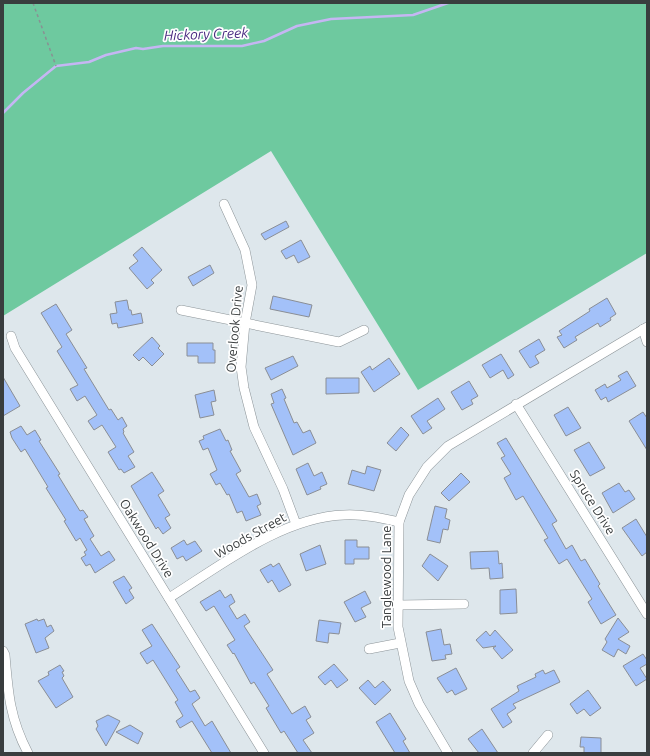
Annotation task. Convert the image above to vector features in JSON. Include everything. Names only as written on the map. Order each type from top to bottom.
[{"type":"street","name":"Overlook Drive","points":[[224,204],[245,250],[252,286],[245,323],[241,367],[244,388],[254,427],[283,488],[296,524]]},
{"type":"street","points":[[181,310],[339,342],[364,330]]},
{"type":"street","points":[[645,328],[647,342]]},
{"type":"street","name":"Tanglewood Lane","points":[[448,753],[414,693],[409,681],[400,643],[398,627],[398,522],[409,495],[427,467],[448,446],[645,328]]},
{"type":"street","name":"Oakwood Drive","points":[[11,336],[15,348],[264,753]]},
{"type":"street","name":"Spruce Drive","points":[[516,404],[647,614]]},
{"type":"street","name":"Woods Street","points":[[168,598],[264,539],[296,524],[344,514],[373,516],[398,522]]},
{"type":"street","points":[[399,605],[464,604]]},
{"type":"street","points":[[369,649],[400,643]]},
{"type":"street","points":[[3,651],[5,655],[8,699],[18,733],[28,753]]},
{"type":"street","points":[[533,753],[548,735]]},
{"type":"path","points":[[33,3],[56,66]]},
{"type":"green space","points":[[3,3],[647,3],[647,253],[418,390],[271,151],[3,316]]},
{"type":"building","points":[[286,221],[289,227],[265,240],[261,234]]},
{"type":"building","points":[[301,240],[310,257],[298,263],[294,255],[286,259],[281,251]]},
{"type":"building","points":[[142,247],[162,270],[151,280],[154,283],[147,289],[129,268],[138,261],[133,255]]},
{"type":"building","points":[[210,265],[214,273],[193,286],[188,277]]},
{"type":"building","points":[[273,296],[312,305],[309,317],[270,309]]},
{"type":"building","points":[[607,298],[616,314],[610,318],[611,320],[600,327],[598,323],[575,337],[577,340],[564,348],[557,337],[562,335],[559,331]]},
{"type":"building","points":[[127,300],[129,310],[131,310],[132,315],[141,313],[143,323],[118,328],[117,323],[112,324],[110,314],[117,313],[115,302]]},
{"type":"building","points":[[56,304],[72,330],[66,334],[87,368],[84,369],[109,410],[111,409],[118,420],[122,417],[127,426],[123,429],[123,433],[134,452],[128,456],[135,467],[124,473],[121,469],[119,470],[108,452],[116,447],[102,425],[94,430],[88,421],[97,415],[85,396],[77,401],[70,389],[78,385],[57,351],[62,347],[41,313]]},
{"type":"building","points":[[152,337],[160,346],[158,348],[164,354],[152,366],[143,357],[139,361],[133,355]]},
{"type":"building","points":[[539,339],[545,350],[535,356],[539,363],[530,368],[519,351]]},
{"type":"building","points":[[187,343],[213,343],[213,350],[215,350],[215,363],[198,363],[198,356],[187,356]]},
{"type":"building","points":[[501,354],[514,375],[508,379],[503,370],[490,378],[482,365]]},
{"type":"building","points":[[293,356],[298,366],[271,380],[265,368]]},
{"type":"building","points":[[389,358],[400,374],[374,392],[361,372],[370,366],[372,370]]},
{"type":"building","points":[[627,371],[636,386],[608,402],[606,397],[601,400],[595,390],[605,384],[607,388],[621,380],[618,376]]},
{"type":"building","points":[[3,377],[20,406],[3,416]]},
{"type":"building","points":[[326,378],[359,378],[359,393],[326,394]]},
{"type":"building","points":[[469,381],[478,396],[471,400],[473,404],[462,410],[451,392]]},
{"type":"building","points":[[282,389],[286,398],[284,399],[294,423],[297,422],[303,433],[310,430],[316,443],[293,455],[271,404],[274,403],[271,394]]},
{"type":"building","points":[[214,390],[216,401],[211,402],[214,415],[200,418],[195,395]]},
{"type":"building","points":[[438,398],[445,409],[427,421],[432,428],[423,434],[411,416]]},
{"type":"building","points":[[568,407],[581,428],[566,436],[554,415]]},
{"type":"building","points":[[643,412],[647,418],[647,450],[629,421]]},
{"type":"building","points":[[21,426],[27,435],[35,430],[41,440],[39,441],[60,474],[58,475],[80,511],[83,510],[88,517],[84,519],[94,536],[90,539],[101,556],[109,551],[115,560],[95,573],[90,564],[86,566],[81,558],[86,555],[84,552],[87,550],[80,538],[76,541],[64,521],[66,520],[46,488],[48,487],[25,449],[21,452],[12,438],[10,432]]},
{"type":"building","points":[[401,427],[409,435],[396,451],[387,443]]},
{"type":"building","points":[[220,429],[226,441],[228,440],[232,450],[230,451],[241,471],[236,474],[249,497],[257,494],[261,504],[257,506],[261,515],[246,521],[242,511],[237,513],[229,494],[227,495],[220,483],[216,485],[210,474],[217,470],[208,448],[203,450],[199,441],[204,439],[203,436]]},
{"type":"building","points":[[506,438],[557,521],[552,524],[566,549],[572,545],[581,561],[585,559],[600,584],[598,586],[616,615],[601,624],[588,602],[592,599],[567,559],[559,564],[544,540],[548,538],[523,496],[516,500],[504,478],[511,474],[501,458],[505,456],[497,443]]},
{"type":"building","points":[[589,442],[605,468],[590,476],[574,450]]},
{"type":"building","points":[[308,463],[314,476],[322,472],[327,484],[320,487],[321,489],[307,495],[296,469]]},
{"type":"building","points":[[367,466],[381,470],[374,491],[348,484],[352,470],[365,474]]},
{"type":"building","points":[[152,472],[164,491],[158,495],[170,515],[165,518],[171,528],[163,534],[158,527],[156,529],[131,486]]},
{"type":"building","points":[[461,473],[470,482],[449,501],[441,493]]},
{"type":"building","points":[[619,483],[625,492],[629,490],[635,499],[613,513],[602,493]]},
{"type":"building","points":[[435,506],[447,509],[445,518],[450,520],[448,530],[443,529],[440,543],[427,540]]},
{"type":"building","points":[[636,519],[647,537],[647,552],[642,556],[622,528]]},
{"type":"building","points":[[184,540],[187,545],[195,541],[202,551],[186,561],[183,556],[177,559],[171,548]]},
{"type":"building","points":[[345,540],[357,540],[357,547],[369,547],[369,559],[354,559],[354,564],[345,564]]},
{"type":"building","points":[[320,545],[326,564],[306,571],[300,554]]},
{"type":"building","points":[[498,551],[499,564],[502,563],[503,578],[490,579],[489,568],[471,569],[470,552]]},
{"type":"building","points":[[430,554],[448,566],[438,581],[422,566]]},
{"type":"building","points":[[279,563],[291,585],[279,592],[272,580],[268,583],[260,570],[271,564],[273,567]]},
{"type":"building","points":[[124,576],[132,588],[129,590],[134,598],[126,604],[113,582]]},
{"type":"building","points":[[516,589],[517,613],[500,614],[500,590]]},
{"type":"building","points":[[220,590],[225,598],[231,594],[235,602],[229,606],[237,619],[245,614],[250,622],[244,626],[273,670],[267,674],[292,714],[305,706],[311,717],[306,720],[314,733],[303,740],[312,753],[298,753],[284,731],[281,733],[266,708],[269,706],[254,682],[251,684],[234,653],[233,654],[227,645],[235,640],[214,606],[206,611],[200,602]]},
{"type":"building","points":[[365,591],[371,603],[361,608],[366,617],[355,622],[344,602]]},
{"type":"building","points":[[618,618],[629,632],[618,639],[630,646],[626,654],[618,649],[614,657],[602,650],[607,642],[605,639]]},
{"type":"building","points":[[37,619],[38,621],[44,619],[47,627],[51,625],[54,631],[45,638],[49,648],[36,653],[25,624]]},
{"type":"building","points":[[319,620],[341,623],[339,634],[329,633],[328,643],[316,641]]},
{"type":"building","points":[[152,624],[180,667],[176,670],[190,692],[195,690],[200,698],[192,704],[205,726],[212,721],[231,753],[212,753],[192,721],[180,728],[176,721],[183,716],[175,702],[178,700],[153,660],[147,664],[140,653],[152,646],[142,630]]},
{"type":"building","points":[[441,629],[444,645],[450,644],[452,654],[445,655],[446,659],[432,661],[426,632]]},
{"type":"building","points":[[495,630],[513,650],[502,659],[493,648],[496,646],[483,648],[476,640],[486,631],[490,636]]},
{"type":"building","points":[[643,654],[647,660],[647,664],[640,668],[647,679],[636,686],[623,666]]},
{"type":"building","points":[[334,664],[348,680],[337,688],[331,680],[325,685],[318,677]]},
{"type":"building","points":[[60,665],[64,671],[62,672],[64,676],[62,678],[73,697],[56,708],[38,681],[49,675],[48,672]]},
{"type":"building","points":[[456,668],[467,689],[455,695],[452,690],[447,693],[437,678]]},
{"type":"building","points":[[543,670],[545,674],[554,670],[560,682],[513,704],[516,708],[507,714],[512,722],[503,728],[491,709],[519,691],[517,686],[536,677],[535,674]]},
{"type":"building","points":[[368,680],[375,688],[383,681],[391,690],[375,705],[359,688]]},
{"type":"building","points":[[588,690],[601,708],[590,716],[584,709],[577,714],[570,704]]},
{"type":"building","points":[[390,713],[406,739],[403,741],[410,753],[395,753],[376,722]]},
{"type":"building","points":[[108,715],[120,721],[106,746],[96,729],[98,726],[96,721]]},
{"type":"building","points":[[130,725],[143,733],[138,744],[116,732]]},
{"type":"building","points":[[482,729],[498,753],[479,753],[468,739]]},
{"type":"building","points":[[581,737],[601,738],[601,753],[584,753],[584,747],[580,747]]},
{"type":"waterway","name":"Hickory Creek","points":[[3,113],[23,93],[56,66],[89,62],[106,55],[136,48],[143,49],[163,46],[242,46],[264,41],[297,26],[331,19],[413,15],[448,3]]}]
